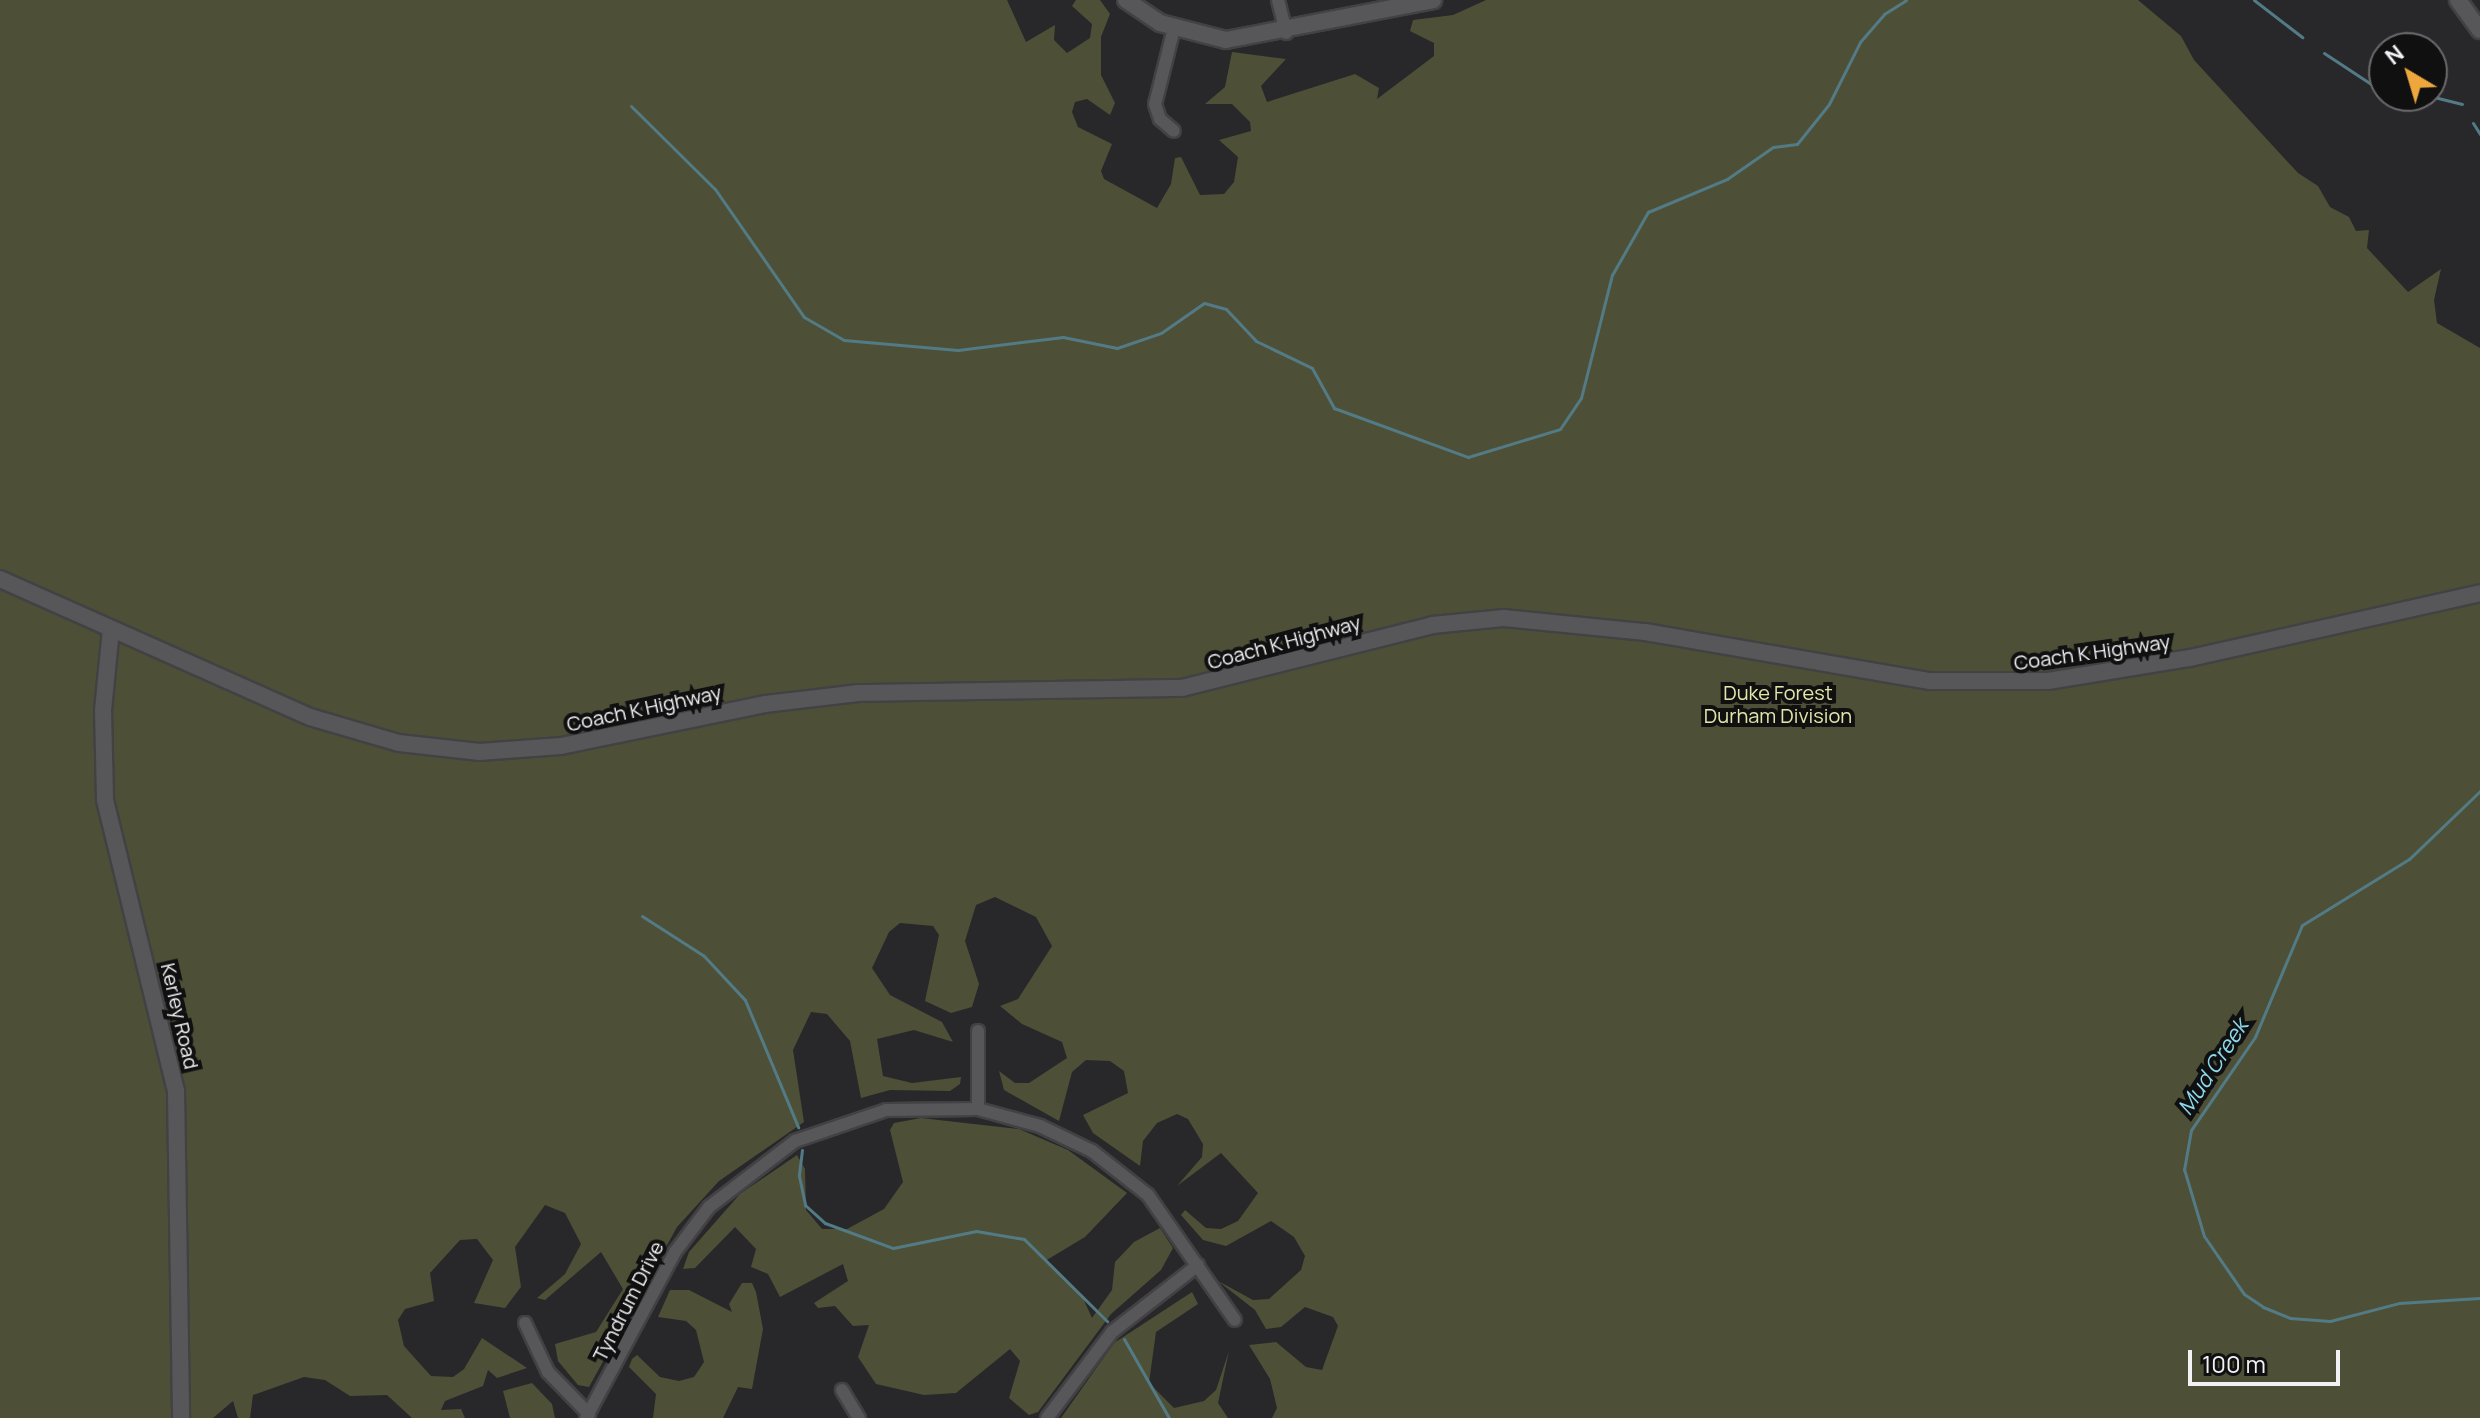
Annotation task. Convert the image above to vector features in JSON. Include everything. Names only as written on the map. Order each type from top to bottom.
[{"type":"street","points":[[1126,0],[1174,28],[1226,40],[1286,33],[1433,0]]},
{"type":"street","points":[[1278,0],[1286,33]]},
{"type":"street","points":[[2458,0],[2480,30]]},
{"type":"street","points":[[1174,28],[1155,104],[1160,119],[1174,131]]},
{"type":"street","name":"Coach K Highway","points":[[0,579],[341,728],[412,745],[479,752],[561,746],[847,694],[1182,688],[1432,625],[1504,618],[1645,632],[1930,681],[2048,681],[2190,658],[2480,593]]},
{"type":"street","name":"Kerley Road","points":[[111,629],[103,710],[105,800],[176,1091],[181,1418]]},
{"type":"street","points":[[978,1031],[978,1109]]},
{"type":"street","name":"Tyndrum Drive","points":[[588,1417],[675,1252],[709,1207],[752,1169],[795,1141],[858,1116],[911,1107],[978,1109],[1061,1134],[1123,1172],[1165,1216],[1235,1320]]},
{"type":"street","points":[[1047,1418],[1112,1332],[1198,1265]]},
{"type":"street","points":[[525,1323],[548,1372],[588,1417]]},
{"type":"street","points":[[842,1390],[859,1418]]},
{"type":"green space","name":"Duke Forest Durham Division","points":[[0,0],[1007,0],[1026,42],[1055,25],[1054,40],[1067,53],[1090,38],[1092,24],[1072,6],[1076,0],[1100,0],[1110,14],[1101,37],[1101,75],[1115,103],[1110,115],[1087,99],[1075,102],[1072,112],[1078,127],[1112,144],[1101,171],[1104,179],[1157,208],[1171,184],[1175,158],[1181,157],[1200,195],[1224,194],[1234,182],[1238,157],[1219,140],[1251,131],[1250,122],[1232,104],[1205,104],[1225,87],[1232,52],[1286,59],[1261,86],[1267,102],[1355,74],[1379,88],[1377,99],[1434,56],[1434,43],[1410,31],[1413,20],[1453,15],[1486,0],[2138,0],[2181,36],[2194,60],[2298,173],[2318,186],[2330,207],[2349,217],[2356,231],[2369,230],[2367,248],[2408,292],[2441,269],[2434,300],[2437,323],[2480,348],[2480,1418],[1272,1418],[1277,1408],[1270,1379],[1249,1345],[1276,1342],[1306,1367],[1322,1370],[1338,1326],[1333,1317],[1305,1307],[1281,1327],[1266,1329],[1255,1310],[1218,1281],[1253,1300],[1269,1299],[1301,1270],[1305,1256],[1294,1237],[1271,1221],[1226,1246],[1203,1240],[1181,1215],[1185,1210],[1206,1228],[1221,1229],[1238,1221],[1258,1193],[1221,1153],[1177,1186],[1202,1157],[1203,1144],[1188,1119],[1177,1114],[1157,1123],[1143,1141],[1140,1166],[1093,1133],[1083,1115],[1128,1093],[1124,1071],[1110,1061],[1086,1060],[1072,1072],[1059,1121],[1004,1090],[999,1071],[1015,1083],[1029,1083],[1067,1058],[1062,1042],[1022,1024],[1000,1006],[1018,999],[1052,946],[1036,917],[995,897],[976,905],[965,941],[979,984],[972,1007],[951,1013],[925,1001],[939,935],[933,926],[900,923],[889,932],[872,968],[890,995],[942,1022],[953,1042],[914,1030],[877,1039],[883,1076],[912,1083],[961,1077],[960,1084],[950,1091],[890,1090],[861,1098],[850,1041],[827,1014],[811,1012],[793,1050],[804,1122],[719,1181],[677,1227],[589,1387],[578,1385],[558,1361],[555,1344],[596,1332],[623,1289],[601,1252],[545,1300],[537,1298],[565,1274],[581,1244],[565,1213],[545,1205],[515,1247],[521,1287],[505,1308],[474,1303],[493,1260],[477,1239],[460,1240],[430,1273],[434,1301],[405,1309],[398,1320],[404,1346],[431,1376],[453,1377],[464,1369],[482,1338],[527,1368],[497,1378],[488,1370],[483,1386],[445,1401],[441,1410],[461,1409],[465,1418],[412,1418],[387,1395],[350,1396],[325,1380],[304,1377],[253,1395],[250,1418],[238,1418],[233,1401],[213,1418],[0,1418]]},
{"type":"green space","points":[[921,1118],[1019,1129],[1068,1150],[1127,1193],[1085,1237],[1045,1261],[1082,1296],[1092,1318],[1112,1290],[1115,1262],[1134,1242],[1160,1228],[1173,1248],[1161,1270],[1111,1314],[1038,1412],[1029,1415],[1009,1398],[1020,1361],[1010,1349],[956,1393],[924,1395],[876,1384],[858,1357],[869,1325],[853,1326],[835,1306],[818,1308],[814,1303],[848,1281],[843,1264],[780,1297],[768,1274],[751,1267],[756,1249],[735,1227],[695,1268],[683,1269],[689,1252],[740,1194],[797,1155],[805,1169],[806,1210],[822,1229],[847,1229],[884,1209],[903,1182],[890,1130],[894,1123]]},
{"type":"green space","points":[[742,1283],[752,1283],[763,1329],[752,1389],[738,1387],[723,1418],[653,1418],[656,1394],[629,1367],[632,1359],[637,1355],[660,1377],[679,1381],[694,1377],[704,1362],[696,1330],[686,1321],[658,1317],[670,1290],[689,1290],[732,1312],[729,1304]]},
{"type":"green space","points":[[1192,1292],[1198,1304],[1156,1332],[1149,1383],[1174,1408],[1204,1401],[1216,1390],[1229,1351],[1218,1403],[1228,1418],[1061,1418],[1114,1343]]},
{"type":"green space","points":[[532,1383],[552,1404],[555,1418],[510,1418],[503,1391]]},
{"type":"waterway","points":[[631,106],[715,189],[804,317],[844,340],[958,350],[1063,337],[1117,348],[1161,333],[1204,303],[1226,309],[1256,341],[1312,368],[1334,408],[1468,457],[1560,429],[1581,398],[1612,275],[1648,212],[1727,179],[1773,147],[1797,144],[1829,104],[1860,42],[1884,14],[1906,0]]},
{"type":"waterway","points":[[2254,0],[2302,37]]},
{"type":"waterway","points":[[2324,53],[2368,82]]},
{"type":"waterway","points":[[2448,100],[2462,104]]},
{"type":"waterway","points":[[2473,123],[2480,134]]},
{"type":"waterway","name":"Mud Creek","points":[[2480,791],[2409,859],[2302,925],[2255,1037],[2191,1130],[2184,1169],[2204,1236],[2244,1294],[2263,1307],[2290,1318],[2330,1321],[2399,1303],[2480,1298]]},
{"type":"waterway","points":[[642,916],[704,956],[745,1000],[798,1127]]},
{"type":"waterway","points":[[802,1150],[799,1176],[805,1205],[825,1223],[893,1248],[976,1231],[1024,1239],[1107,1321]]},
{"type":"waterway","points":[[1124,1339],[1169,1418]]}]
